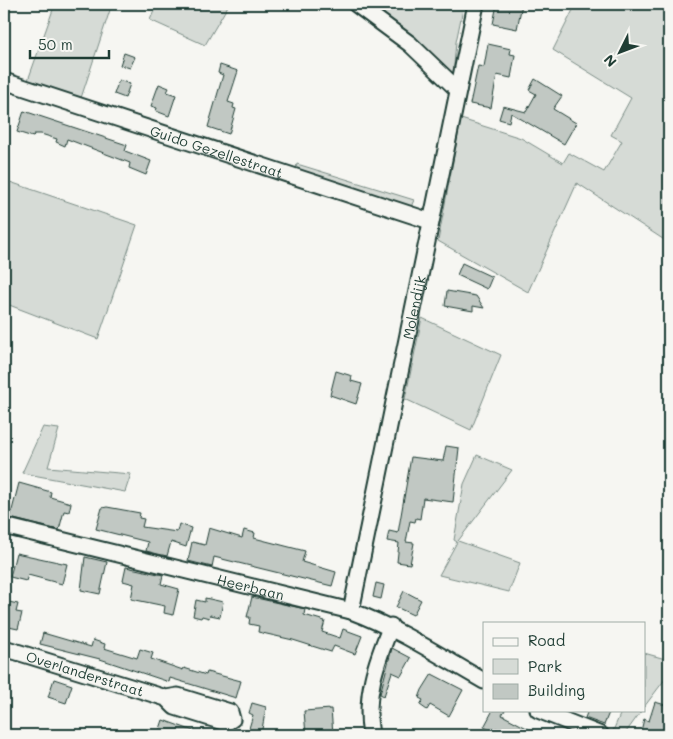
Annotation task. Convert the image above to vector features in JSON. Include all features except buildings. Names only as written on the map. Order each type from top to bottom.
[{"type":"street","points":[[356,4],[410,44],[458,90]]},
{"type":"street","name":"Molendijk","points":[[351,611],[476,4]]},
{"type":"street","name":"Guido Gezellestraat","points":[[4,81],[430,222]]},
{"type":"street","name":"Heerbaan","points":[[4,526],[351,611],[391,626],[483,680]]},
{"type":"street","points":[[371,735],[369,688],[391,626]]},
{"type":"street","name":"Overlanderstraat","points":[[4,648],[166,698]]},
{"type":"street","points":[[542,712],[601,735]]},
{"type":"green space","points":[[55,4],[112,4],[80,101],[27,83]]},
{"type":"green space","points":[[157,4],[229,4],[205,45],[150,20]]},
{"type":"green space","points":[[361,4],[464,4],[456,42],[453,76]]},
{"type":"green space","points":[[576,4],[669,4],[669,243],[577,183],[528,292],[438,241],[461,119],[521,138],[563,163],[569,153],[604,172],[622,141],[611,135],[631,98],[553,50]]},
{"type":"green space","points":[[297,164],[414,200],[410,209],[295,172]]},
{"type":"green space","points":[[4,180],[137,225],[98,339],[4,303]]},
{"type":"green space","points":[[422,318],[501,355],[471,430],[405,399]]},
{"type":"green space","points":[[43,427],[59,429],[48,467],[131,474],[125,492],[22,473]]},
{"type":"green space","points":[[477,455],[512,470],[458,541],[520,563],[509,592],[439,575],[457,542],[454,540],[464,484]]},
{"type":"green space","points":[[646,654],[669,660],[669,674],[646,704]]},
{"type":"green space","points":[[621,712],[641,712],[624,735],[613,731]]}]
